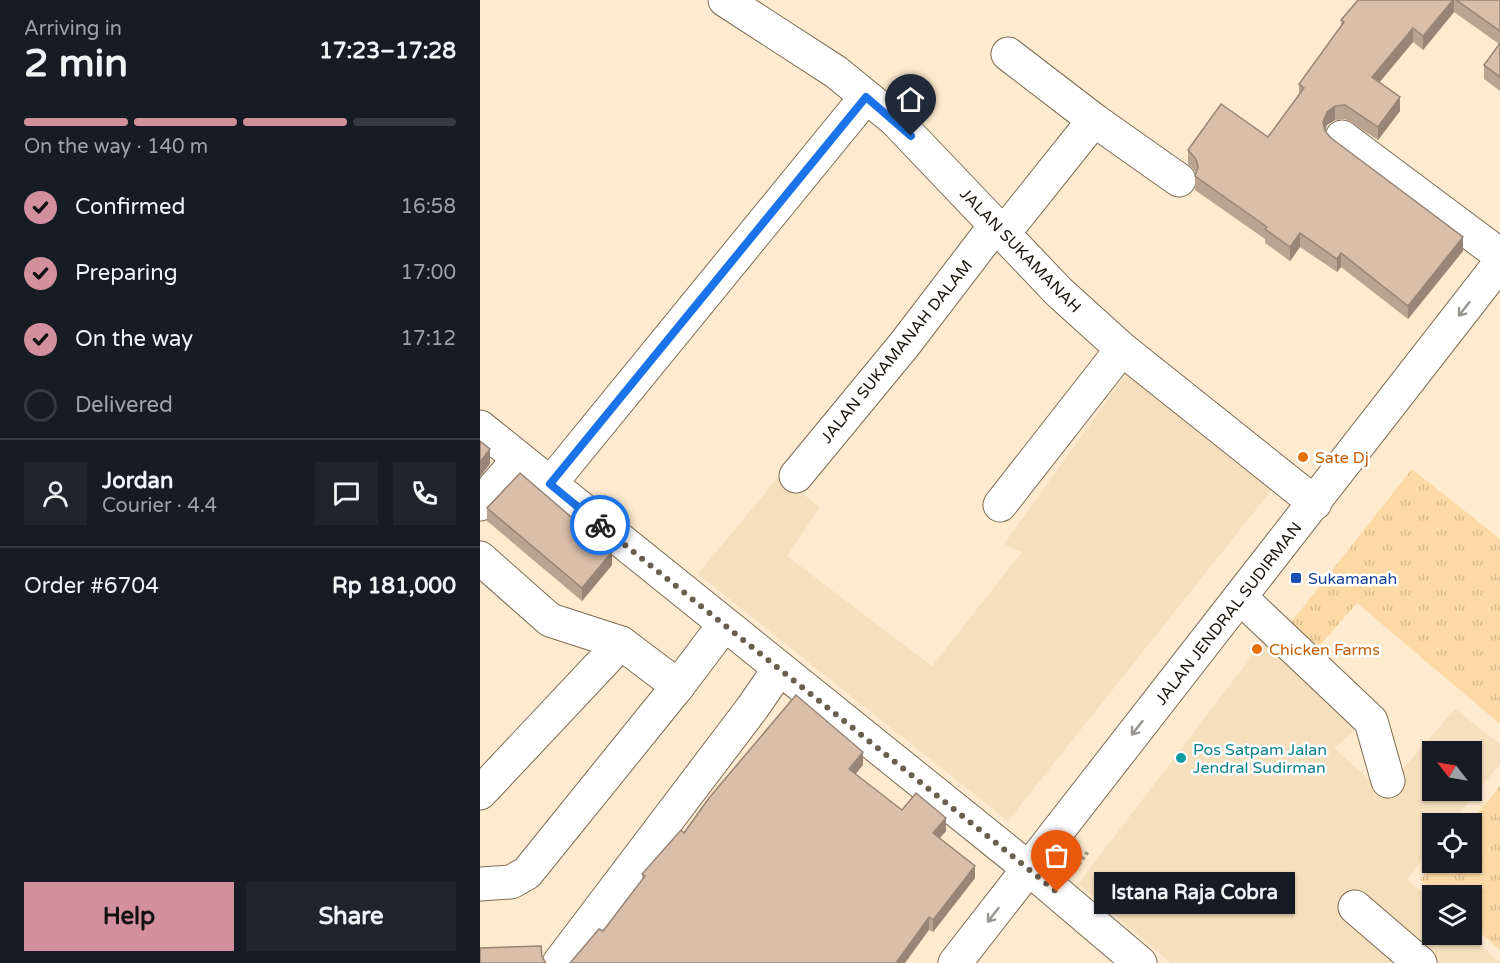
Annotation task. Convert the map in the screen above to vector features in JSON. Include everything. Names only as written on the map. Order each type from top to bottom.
[{"type":"street","name":"JALAN SUKAMANAH","points":[[725,0],[836,72],[895,120],[1059,292],[1122,349],[1315,504]]},
{"type":"street","points":[[1008,54],[1094,120],[1179,180]]},
{"type":"street","points":[[550,484],[866,97]]},
{"type":"street","name":"JALAN SUKAMANAH DALAM","points":[[796,476],[999,230],[1094,120]]},
{"type":"street","points":[[1342,137],[1500,255]]},
{"type":"street","name":"JALAN JENDRAL SUDIRMAN","points":[[955,963],[1315,504],[1500,263]]},
{"type":"street","points":[[1000,505],[1122,349]]},
{"type":"street","points":[[480,427],[1029,868],[1140,963]]},
{"type":"street","points":[[480,504],[519,459]]},
{"type":"street","points":[[480,558],[550,620],[621,643],[678,686]]},
{"type":"street","points":[[1240,597],[1371,721],[1388,781]]},
{"type":"street","points":[[480,884],[511,882],[526,873],[678,686],[724,625]]},
{"type":"street","points":[[480,793],[621,643]]},
{"type":"street","points":[[559,963],[753,707],[779,669]]},
{"type":"street","points":[[1354,908],[1420,963]]},
{"type":"shaded area","points":[[1136,360],[1221,450],[1274,487],[1008,821],[698,574],[779,476],[820,507],[787,556],[932,666],[1022,552],[1004,544]]},
{"type":"shaded area","points":[[1268,635],[1368,720],[1334,748],[1383,792],[1422,747],[1422,801],[1470,801],[1460,813],[1422,813],[1422,860],[1407,879],[1422,893],[1422,945],[1481,945],[1500,963],[1171,963],[1078,884]]},
{"type":"shaded area","points":[[1455,709],[1500,744],[1500,764],[1482,786],[1482,741],[1427,741]]},
{"type":"green space","points":[[1412,469],[1500,539],[1500,724],[1357,603],[1308,659],[1281,635]]},
{"type":"green space","points":[[1500,786],[1500,950],[1482,934],[1482,885],[1426,885],[1420,880],[1426,873],[1482,873],[1482,813],[1477,813]]},
{"type":"building","points":[[1358,0],[1453,0],[1423,36],[1413,28],[1372,77],[1400,97],[1378,127],[1345,105],[1335,106],[1327,112],[1323,122],[1325,131],[1331,138],[1463,237],[1408,306],[1341,253],[1337,259],[1300,233],[1290,247],[1265,229],[1267,227],[1195,176],[1198,167],[1196,159],[1188,150],[1221,104],[1268,137],[1304,88],[1299,84],[1344,22],[1341,20]]},
{"type":"building","points":[[1456,0],[1500,0],[1500,31]]},
{"type":"building","points":[[1500,43],[1500,77],[1484,65]]},
{"type":"building","points":[[480,441],[490,449],[480,462]]},
{"type":"building","points":[[520,473],[612,552],[582,588],[487,508]]},
{"type":"building","points":[[796,695],[863,752],[849,769],[902,810],[916,793],[946,818],[933,833],[975,866],[933,920],[929,917],[896,963],[570,963],[599,929],[603,931],[645,876],[642,874],[681,830],[684,833],[709,798]]},
{"type":"building","points":[[541,946],[542,957],[546,963],[480,963],[480,948]]},
{"type":"way so far","points":[[600,525],[1057,892]]},
{"type":"place","name":"Sate Dj","points":[[1303,457]]},
{"type":"place","name":"Sukamanah","points":[[1296,578]]},
{"type":"place","name":"Chicken Farms","points":[[1257,649]]},
{"type":"place","name":"Pos Satpam Jalan Jendral Sudirman","points":[[1181,758]]},
{"type":"place","name":"Istana Raja Cobra","points":[[1057,892]]},
{"type":"route","points":[[600,525],[550,484],[866,97],[911,136]]}]
